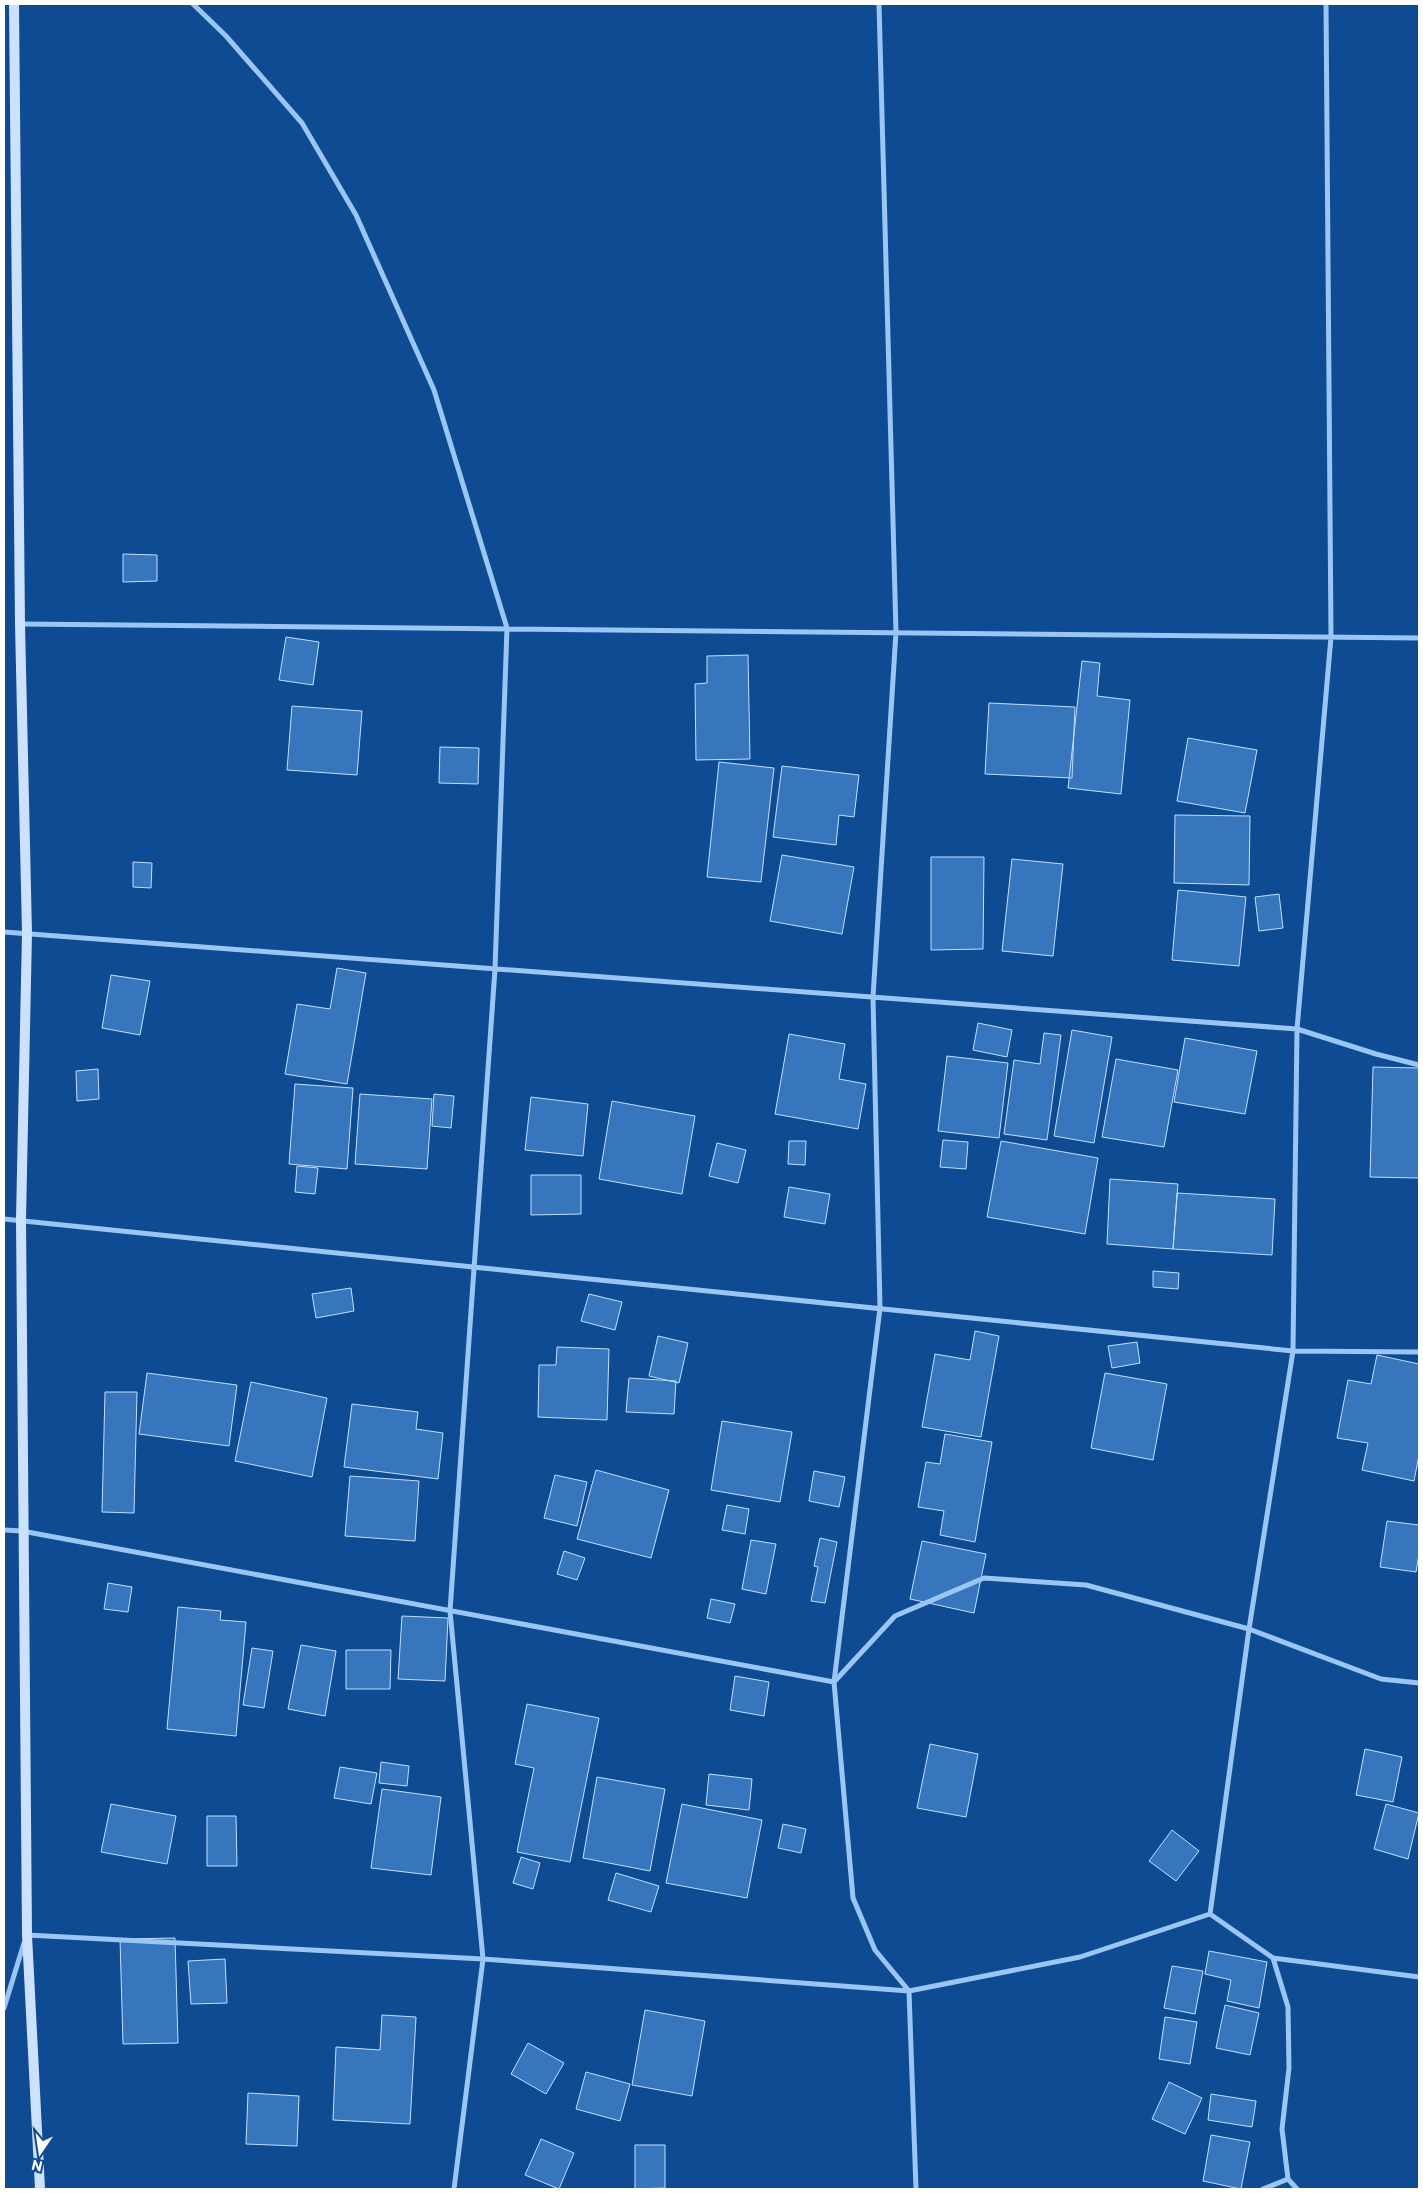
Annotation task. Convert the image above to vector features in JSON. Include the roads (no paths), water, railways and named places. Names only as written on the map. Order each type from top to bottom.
[{"type":"street","points":[[14,4],[20,624],[27,933],[21,1219],[22,1531],[27,1935],[40,2189]]},
{"type":"street","points":[[193,4],[226,36],[302,123],[356,215],[434,390],[507,628],[495,969],[476,1266],[450,1611],[483,1959],[454,2189]]},
{"type":"street","points":[[879,4],[896,632],[873,997],[880,1308],[834,1682],[853,1898],[875,1950],[909,1990],[916,2189]]},
{"type":"street","points":[[1210,1914],[1249,1629],[1293,1351],[1297,1029],[1331,637],[1326,4]]},
{"type":"street","points":[[20,624],[1419,638]]},
{"type":"street","points":[[4,932],[1297,1029],[1376,1054],[1419,1065]]},
{"type":"street","points":[[4,1219],[21,1219],[1293,1351],[1419,1352]]},
{"type":"street","points":[[4,1530],[22,1531],[834,1682]]},
{"type":"street","points":[[834,1682],[895,1616],[984,1578],[1086,1585],[1249,1629],[1381,1679],[1419,1683]]},
{"type":"street","points":[[27,1935],[483,1959],[909,1990],[1080,1957],[1210,1914]]},
{"type":"street","points":[[1210,1914],[1273,1958],[1419,1977]]},
{"type":"street","points":[[4,2008],[27,1935]]},
{"type":"street","points":[[1273,1958],[1288,2007],[1289,2068],[1282,2129],[1288,2179],[1297,2189]]},
{"type":"street","points":[[1263,2189],[1288,2179]]}]
